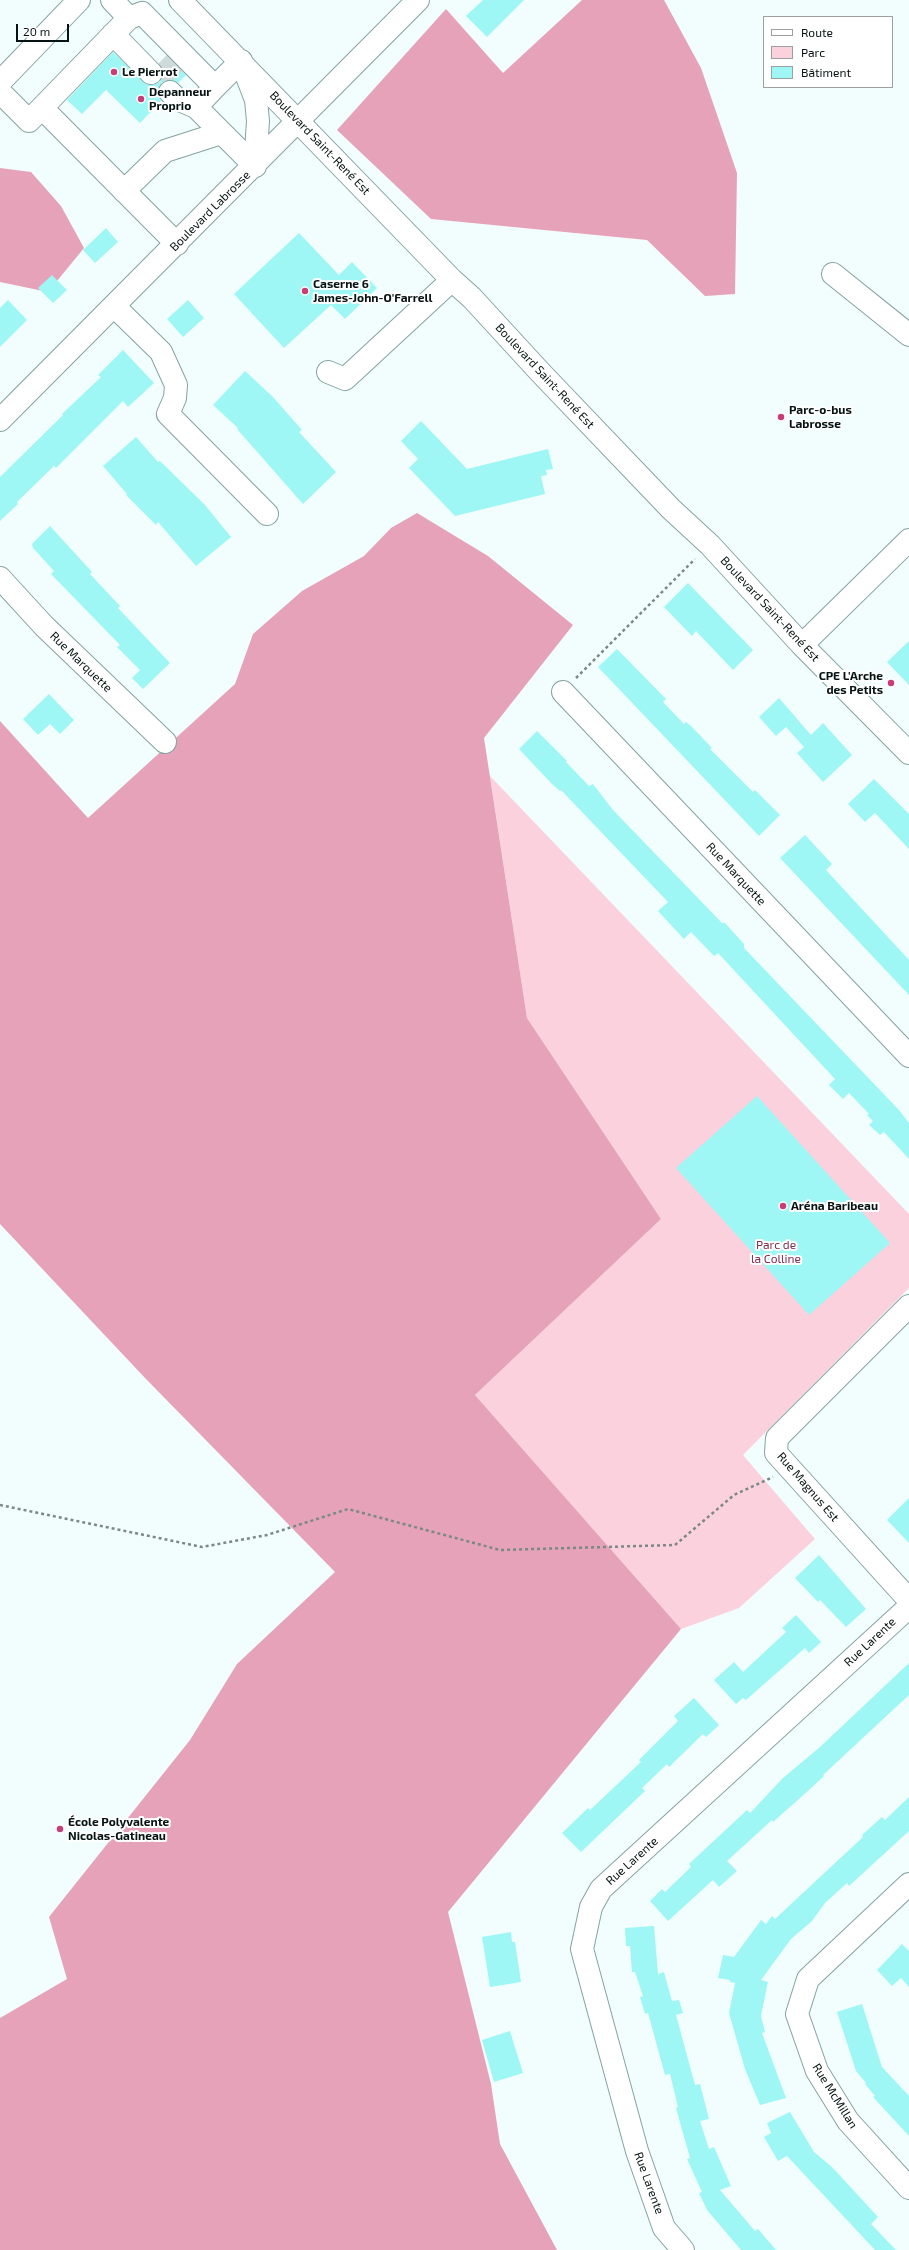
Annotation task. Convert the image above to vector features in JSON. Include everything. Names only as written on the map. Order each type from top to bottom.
[{"type":"street","points":[[0,82],[79,0]]},
{"type":"street","points":[[112,0],[122,25],[156,67]]},
{"type":"street","name":"Boulevard Saint-René Est","points":[[180,0],[452,280],[472,298],[540,372],[671,509],[710,545],[802,645],[909,753]]},
{"type":"street","name":"Boulevard Labrosse","points":[[0,420],[299,122],[418,0]]},
{"type":"street","points":[[0,92],[29,121],[122,25],[142,13],[204,99],[221,133],[254,166]]},
{"type":"street","points":[[175,86],[177,99],[204,99],[241,62],[256,105],[258,121],[254,166]]},
{"type":"street","points":[[42,108],[177,244]]},
{"type":"street","points":[[124,191],[165,151],[221,133]]},
{"type":"street","points":[[832,274],[909,335]]},
{"type":"street","points":[[328,372],[345,379],[452,280]]},
{"type":"street","points":[[114,306],[161,352],[176,385],[175,398],[168,414],[268,514]]},
{"type":"street","points":[[802,645],[909,540]]},
{"type":"street","name":"Rue Marquette","points":[[0,578],[44,626],[165,742]]},
{"type":"street","name":"Rue Marquette","points":[[563,692],[909,1056]]},
{"type":"street","name":"Rue Magnus Est","points":[[909,1306],[777,1438],[776,1453],[909,1600]]},
{"type":"street","name":"Rue Larente","points":[[683,2250],[664,2228],[637,2151],[582,1949],[591,1908],[601,1889],[909,1607]]},
{"type":"street","name":"Rue McMillan","points":[[908,1887],[808,1979],[797,2014],[817,2071],[848,2121],[909,2188]]},
{"type":"path","points":[[563,692],[710,545]]},
{"type":"path","points":[[0,1505],[202,1547],[267,1535],[348,1509],[500,1550],[675,1545],[734,1495],[771,1478],[788,1467]]},
{"type":"green space","name":"Parc de la Colline","points":[[490,776],[909,1214],[909,1288],[743,1455],[815,1539],[739,1608],[681,1629],[475,1395],[661,1219],[527,1018]]},
{"type":"shaded area","points":[[582,0],[664,0],[701,68],[737,173],[735,294],[705,296],[647,240],[431,219],[337,130],[446,9],[503,73]]},
{"type":"shaded area","points":[[0,168],[31,172],[61,206],[84,248],[48,292],[0,282]]},
{"type":"shaded area","points":[[417,513],[488,556],[573,625],[484,738],[527,1018],[661,1219],[475,1395],[681,1629],[448,1912],[491,2084],[500,2144],[557,2250],[0,2250],[0,2018],[67,1979],[49,1917],[190,1740],[237,1664],[335,1572],[146,1379],[0,1224],[0,721],[88,818],[235,684],[253,634],[302,591],[364,556],[391,528]]},
{"type":"building","points":[[483,0],[524,0],[487,37],[466,16]]},
{"type":"building","points":[[113,52],[147,85],[154,85],[160,82],[163,70],[159,63],[167,56],[186,75],[178,83],[167,80],[161,83],[158,95],[161,101],[140,123],[106,90],[82,114],[67,100]]},
{"type":"building","points":[[106,228],[118,242],[95,263],[83,250]]},
{"type":"building","name":"Caserne 6 James-John-O'Farrell","points":[[299,233],[339,275],[352,262],[377,288],[345,319],[331,305],[284,348],[234,294]]},
{"type":"building","points":[[52,275],[67,290],[53,303],[38,288]]},
{"type":"building","points":[[8,300],[27,320],[0,347],[0,308]]},
{"type":"building","points":[[188,300],[204,318],[183,337],[167,319]]},
{"type":"building","points":[[123,350],[154,383],[128,407],[123,401],[56,468],[54,466],[17,502],[18,504],[0,521],[0,477],[101,377],[98,375]]},
{"type":"building","points":[[245,371],[273,397],[302,430],[299,432],[336,472],[303,504],[237,429],[238,428],[213,405]]},
{"type":"building","points":[[421,421],[467,469],[548,449],[553,469],[546,470],[547,475],[541,476],[545,494],[455,516],[409,468],[418,459],[401,441]]},
{"type":"building","points":[[136,437],[158,462],[160,461],[205,505],[231,537],[196,566],[158,522],[156,525],[126,495],[127,494],[103,466]]},
{"type":"building","points":[[50,526],[92,572],[90,574],[120,606],[118,608],[170,663],[143,689],[132,678],[140,670],[117,647],[120,645],[51,574],[54,571],[33,548],[32,544]]},
{"type":"building","points":[[688,583],[753,650],[733,670],[696,631],[692,636],[664,607]]},
{"type":"building","points":[[909,641],[909,685],[887,662]]},
{"type":"building","points":[[617,649],[666,699],[663,702],[684,724],[686,722],[691,726],[712,748],[710,749],[753,792],[755,790],[780,815],[759,836],[598,667]]},
{"type":"building","points":[[49,694],[74,720],[60,734],[50,724],[38,735],[23,719]]},
{"type":"building","points":[[779,698],[811,735],[823,723],[852,755],[823,782],[797,753],[804,747],[786,727],[776,736],[759,717]]},
{"type":"building","points":[[537,731],[589,786],[593,784],[613,810],[722,923],[725,923],[744,944],[744,948],[899,1110],[909,1123],[909,1159],[884,1132],[880,1135],[869,1125],[873,1121],[867,1115],[869,1114],[849,1093],[843,1099],[829,1085],[835,1079],[718,953],[714,956],[691,932],[684,939],[658,911],[668,902],[561,790],[560,791],[552,784],[519,749]]},
{"type":"building","points":[[874,779],[909,814],[909,849],[875,813],[865,822],[848,804]]},
{"type":"building","points":[[805,835],[832,864],[826,870],[909,960],[909,995],[780,858]]},
{"type":"building","name":"Aréna Baribeau","points":[[757,1096],[890,1243],[809,1315],[676,1168]]},
{"type":"building","points":[[909,1498],[909,1543],[887,1520]]},
{"type":"building","points":[[819,1555],[866,1609],[846,1627],[820,1600],[818,1602],[795,1578]]},
{"type":"building","points":[[796,1615],[821,1642],[809,1653],[805,1648],[746,1700],[743,1698],[736,1704],[714,1680],[734,1662],[743,1672],[786,1632],[782,1628]]},
{"type":"building","points":[[909,1663],[909,1695],[823,1775],[824,1776],[809,1790],[773,1822],[772,1820],[727,1861],[737,1871],[719,1887],[713,1880],[668,1921],[650,1901],[662,1889],[665,1892],[691,1867],[689,1864],[747,1810],[750,1813],[783,1778],[820,1747]]},
{"type":"building","points":[[694,1698],[719,1725],[706,1737],[703,1734],[669,1767],[667,1764],[642,1788],[645,1791],[581,1852],[562,1833],[588,1808],[590,1810],[641,1762],[639,1760],[678,1721],[674,1716]]},
{"type":"building","points":[[909,1797],[909,1831],[849,1886],[847,1883],[825,1903],[812,1921],[791,1939],[761,1980],[768,1982],[761,2016],[765,2032],[762,2033],[786,2098],[760,2105],[745,2069],[729,2013],[735,1983],[730,1982],[730,1980],[718,1978],[723,1955],[734,1957],[761,1920],[766,1924],[772,1916],[775,1919],[863,1837],[862,1835],[882,1817],[885,1820]]},
{"type":"building","points":[[654,1926],[658,1974],[664,1972],[672,2001],[679,2000],[683,2013],[676,2015],[695,2085],[700,2084],[709,2119],[700,2121],[709,2149],[714,2147],[731,2186],[720,2190],[755,2231],[758,2229],[776,2250],[741,2250],[707,2210],[699,2193],[702,2192],[687,2159],[690,2158],[676,2108],[678,2107],[670,2074],[665,2075],[648,2013],[645,2014],[640,1997],[643,1996],[635,1972],[632,1972],[630,1946],[626,1946],[625,1928]]},
{"type":"building","points":[[511,1932],[512,1942],[515,1942],[521,1982],[490,1987],[482,1937]]},
{"type":"building","points":[[902,1944],[909,1951],[909,1987],[901,1978],[892,1986],[877,1970]]},
{"type":"building","points":[[862,2004],[882,2067],[909,2096],[909,2136],[873,2097],[875,2096],[856,2071],[837,2012]]},
{"type":"building","points":[[510,2031],[523,2073],[494,2082],[482,2040]]},
{"type":"building","points":[[790,2112],[814,2152],[832,2167],[878,2217],[871,2224],[896,2250],[875,2250],[787,2156],[778,2161],[764,2137],[771,2133],[767,2123]]},
{"type":"tunnel","points":[[160,62],[180,81]]},
{"type":"place","name":"Le Pierrot","points":[[114,72]]},
{"type":"place","name":"Depanneur Proprio","points":[[141,99]]},
{"type":"place","name":"Caserne 6 James-John-O'Farrell","points":[[305,291]]},
{"type":"place","name":"Parc-o-bus Labrosse","points":[[781,417]]},
{"type":"place","name":"CPE L'Arche des Petits","points":[[891,683]]},
{"type":"place","name":"Aréna Baribeau","points":[[783,1206]]},
{"type":"place","name":"École Polyvalente Nicolas-Gatineau","points":[[60,1829]]}]
